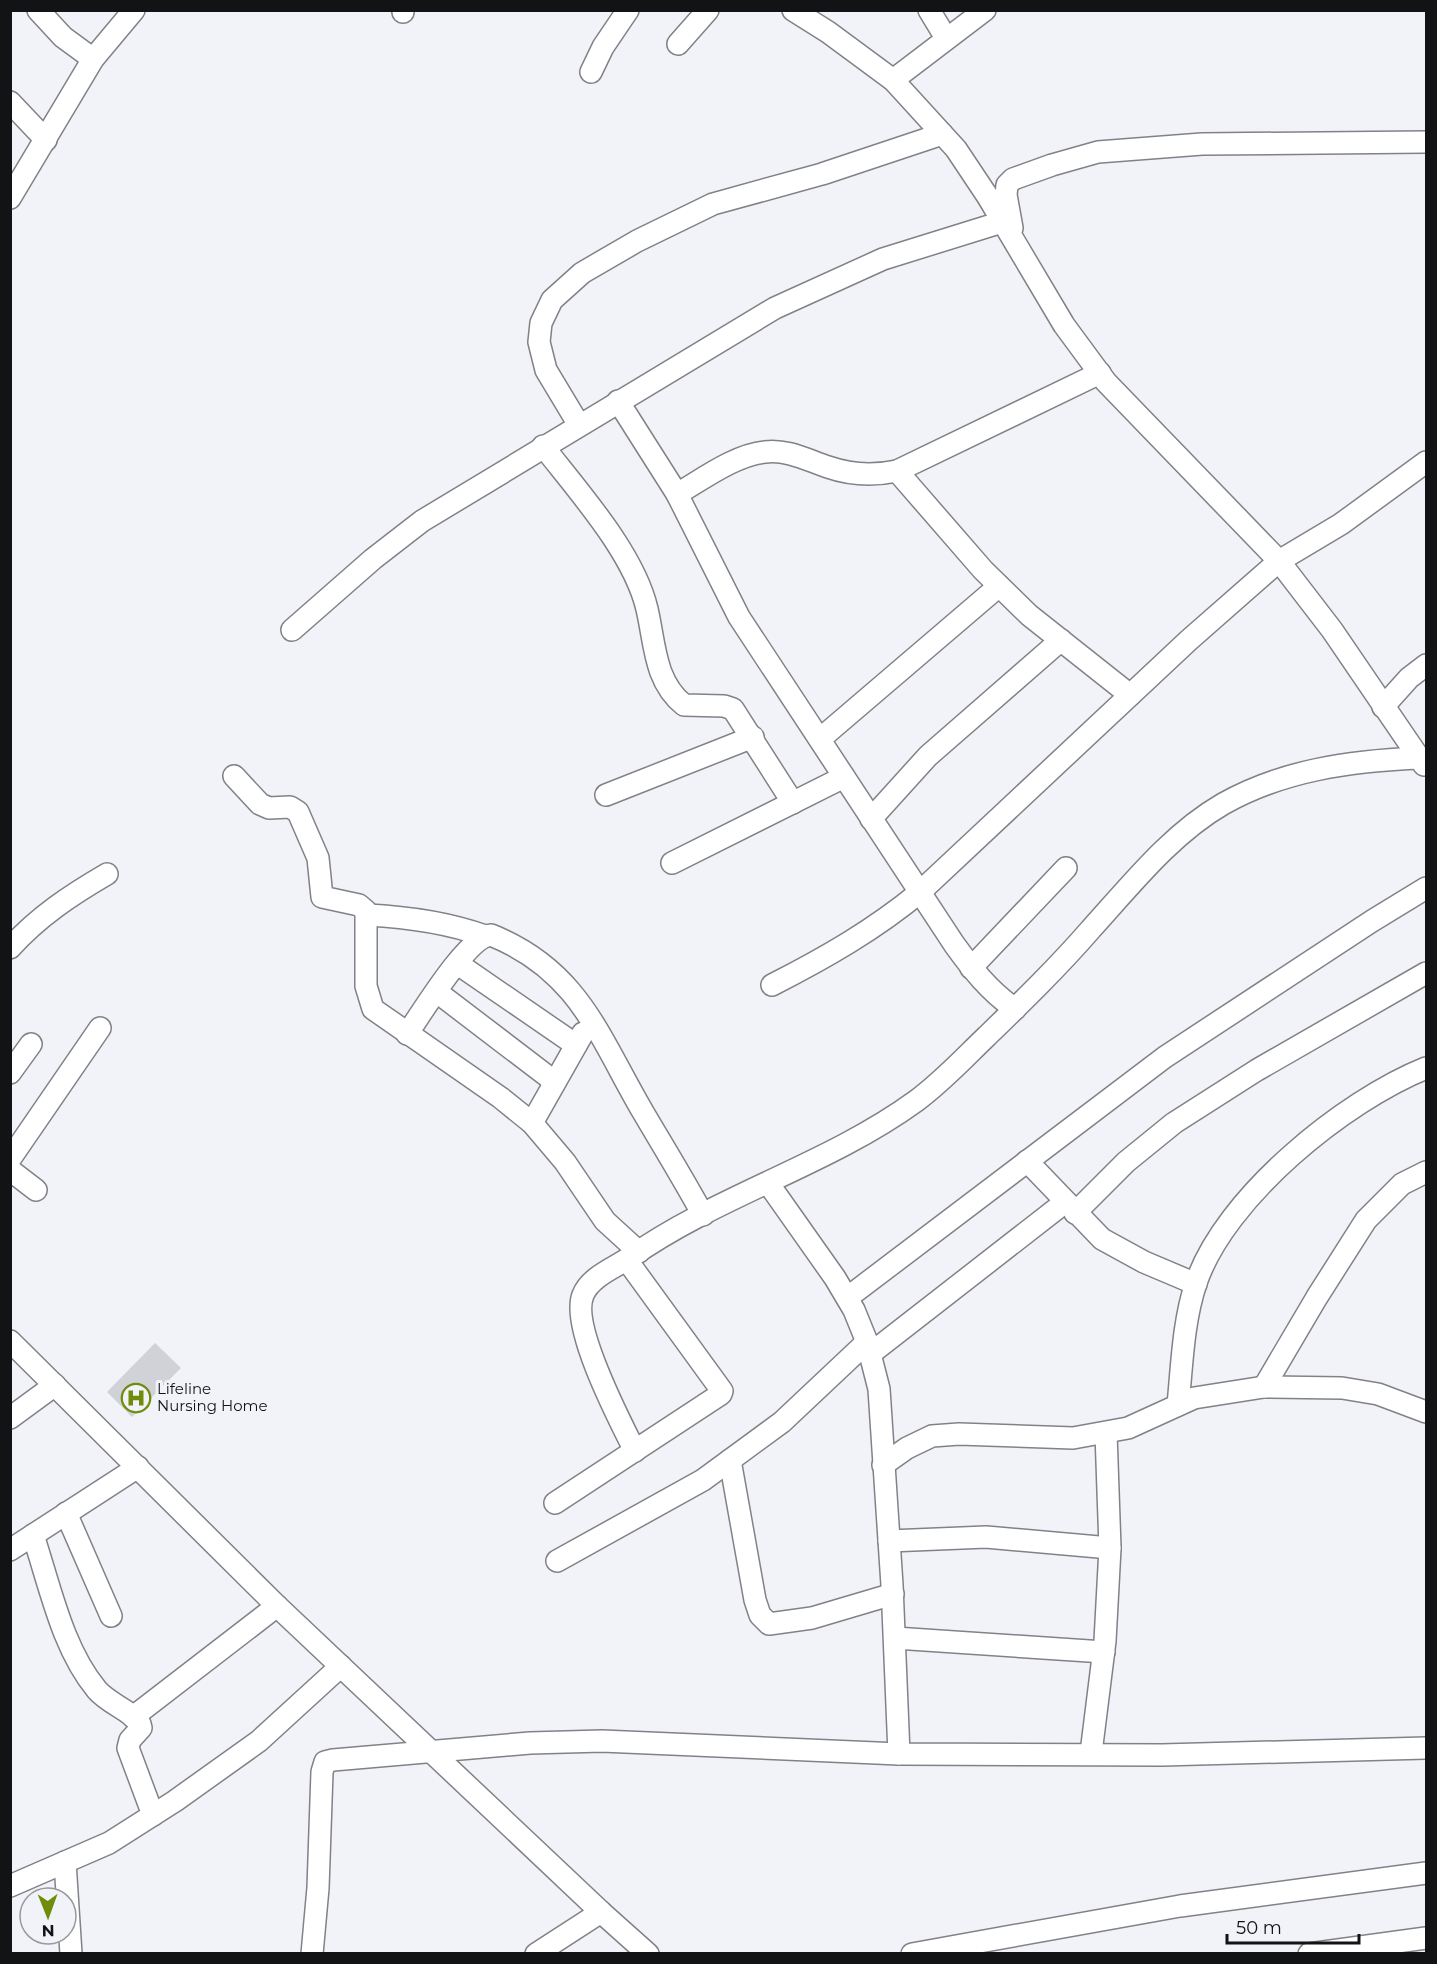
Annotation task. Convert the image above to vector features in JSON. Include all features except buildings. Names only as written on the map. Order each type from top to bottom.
[{"type":"street","points":[[39,10],[63,37],[93,59]]},
{"type":"street","points":[[10,198],[93,59],[134,10]]},
{"type":"street","points":[[591,72],[613,31],[628,10]]},
{"type":"street","points":[[678,44],[708,10]]},
{"type":"street","points":[[793,10],[828,32],[893,80],[956,149],[1064,325],[1100,373],[1147,427],[1279,561],[1332,630],[1422,763]]},
{"type":"street","points":[[929,10],[946,39]]},
{"type":"street","points":[[893,80],[985,10]]},
{"type":"street","points":[[10,102],[46,140]]},
{"type":"street","points":[[579,425],[546,370],[539,342],[541,323],[552,300],[582,273],[638,241],[713,204],[833,170],[942,134]]},
{"type":"street","points":[[1015,246],[1006,195],[1007,185],[1013,179],[1098,152],[1152,146],[1202,144],[1426,142]]},
{"type":"street","points":[[292,630],[373,559],[422,521],[775,308],[883,260],[1002,222]]},
{"type":"street","points":[[677,494],[735,462],[763,452],[782,451],[850,473],[877,475],[897,471],[1100,373]]},
{"type":"street","points":[[618,401],[677,494],[739,617],[971,968],[997,997],[1015,1009]]},
{"type":"street","points":[[543,446],[602,521],[624,557],[646,606],[659,667],[675,698],[684,705],[724,706],[733,709],[753,736],[793,802]]},
{"type":"street","points":[[772,985],[882,923],[920,892],[1130,695],[1279,561],[1341,524],[1426,462]]},
{"type":"street","points":[[897,471],[999,586],[1029,615],[1130,695]]},
{"type":"street","points":[[820,739],[999,586]]},
{"type":"street","points":[[871,819],[928,756],[1061,640]]},
{"type":"street","points":[[1383,707],[1409,678],[1426,665]]},
{"type":"street","points":[[606,795],[753,736]]},
{"type":"street","points":[[635,1451],[597,1371],[582,1314],[582,1296],[591,1282],[703,1215],[916,1101],[1059,966],[1166,848],[1223,804],[1267,783],[1300,773],[1369,760],[1422,763]]},
{"type":"street","points":[[234,776],[260,804],[268,808],[295,809],[318,858],[322,897],[359,905],[367,915],[366,986],[369,1003],[379,1016],[501,1098],[532,1124],[565,1162],[605,1221],[634,1255]]},
{"type":"street","points":[[672,863],[844,777]]},
{"type":"street","points":[[971,968],[1066,868]]},
{"type":"street","points":[[10,948],[28,928],[61,901],[108,874]]},
{"type":"street","points":[[847,1298],[1165,1057],[1426,888]]},
{"type":"street","points":[[367,915],[422,918],[456,925],[485,936],[498,938],[530,956],[560,980],[592,1017],[703,1215]]},
{"type":"street","points":[[407,1034],[471,947],[485,936]]},
{"type":"street","points":[[458,964],[576,1045]]},
{"type":"street","points":[[557,1561],[703,1480],[782,1422],[868,1348],[1070,1208],[1174,1123],[1257,1070],[1426,973]]},
{"type":"street","points":[[437,992],[555,1082]]},
{"type":"street","points":[[532,1124],[592,1017]]},
{"type":"street","points":[[10,1159],[100,1028]]},
{"type":"street","points":[[10,1073],[31,1044]]},
{"type":"street","points":[[1178,1405],[1184,1344],[1196,1284],[1214,1244],[1242,1204],[1318,1133],[1395,1081],[1426,1068]]},
{"type":"street","points":[[1028,1161],[1070,1208],[1102,1239],[1144,1262],[1196,1284]]},
{"type":"street","points":[[10,1170],[36,1190]]},
{"type":"street","points":[[1264,1387],[1366,1220],[1402,1184],[1426,1172]]},
{"type":"street","points":[[768,1182],[847,1298],[868,1348],[879,1389],[893,1594],[899,1754]]},
{"type":"street","points":[[555,1503],[721,1394],[722,1391],[629,1263],[634,1255]]},
{"type":"street","points":[[10,1341],[277,1606],[601,1912],[648,1953]]},
{"type":"street","points":[[10,1418],[55,1385]]},
{"type":"street","points":[[883,1465],[907,1448],[932,1436],[959,1434],[1073,1438],[1106,1433],[1138,1423],[1194,1398],[1264,1387],[1342,1388],[1378,1394],[1426,1412]]},
{"type":"street","points":[[1091,1753],[1104,1652],[1110,1548],[1106,1433]]},
{"type":"street","points":[[730,1460],[755,1600],[760,1615],[769,1624],[812,1618],[893,1594]]},
{"type":"street","points":[[10,1550],[138,1467]]},
{"type":"street","points":[[66,1513],[111,1616]]},
{"type":"street","points":[[33,1535],[59,1614],[86,1673],[109,1702],[133,1717],[141,1728],[130,1740],[129,1754],[153,1815]]},
{"type":"street","points":[[889,1541],[986,1537],[1110,1548]]},
{"type":"street","points":[[133,1717],[277,1606]]},
{"type":"street","points":[[895,1638],[1104,1652]]},
{"type":"street","points":[[10,1886],[109,1844],[153,1815],[259,1741],[341,1666]]},
{"type":"street","points":[[312,1953],[318,1888],[322,1772],[325,1762],[430,1750],[602,1741],[899,1754],[1283,1753],[1426,1748]]},
{"type":"street","points":[[65,1862],[71,1953]]},
{"type":"street","points":[[912,1953],[1180,1906],[1426,1873]]},
{"type":"street","points":[[536,1953],[601,1912]]},
{"type":"street","points":[[1309,1953],[1426,1938]]},
{"type":"place","name":"Lifeline Nursing Home","points":[[136,1398]]}]
